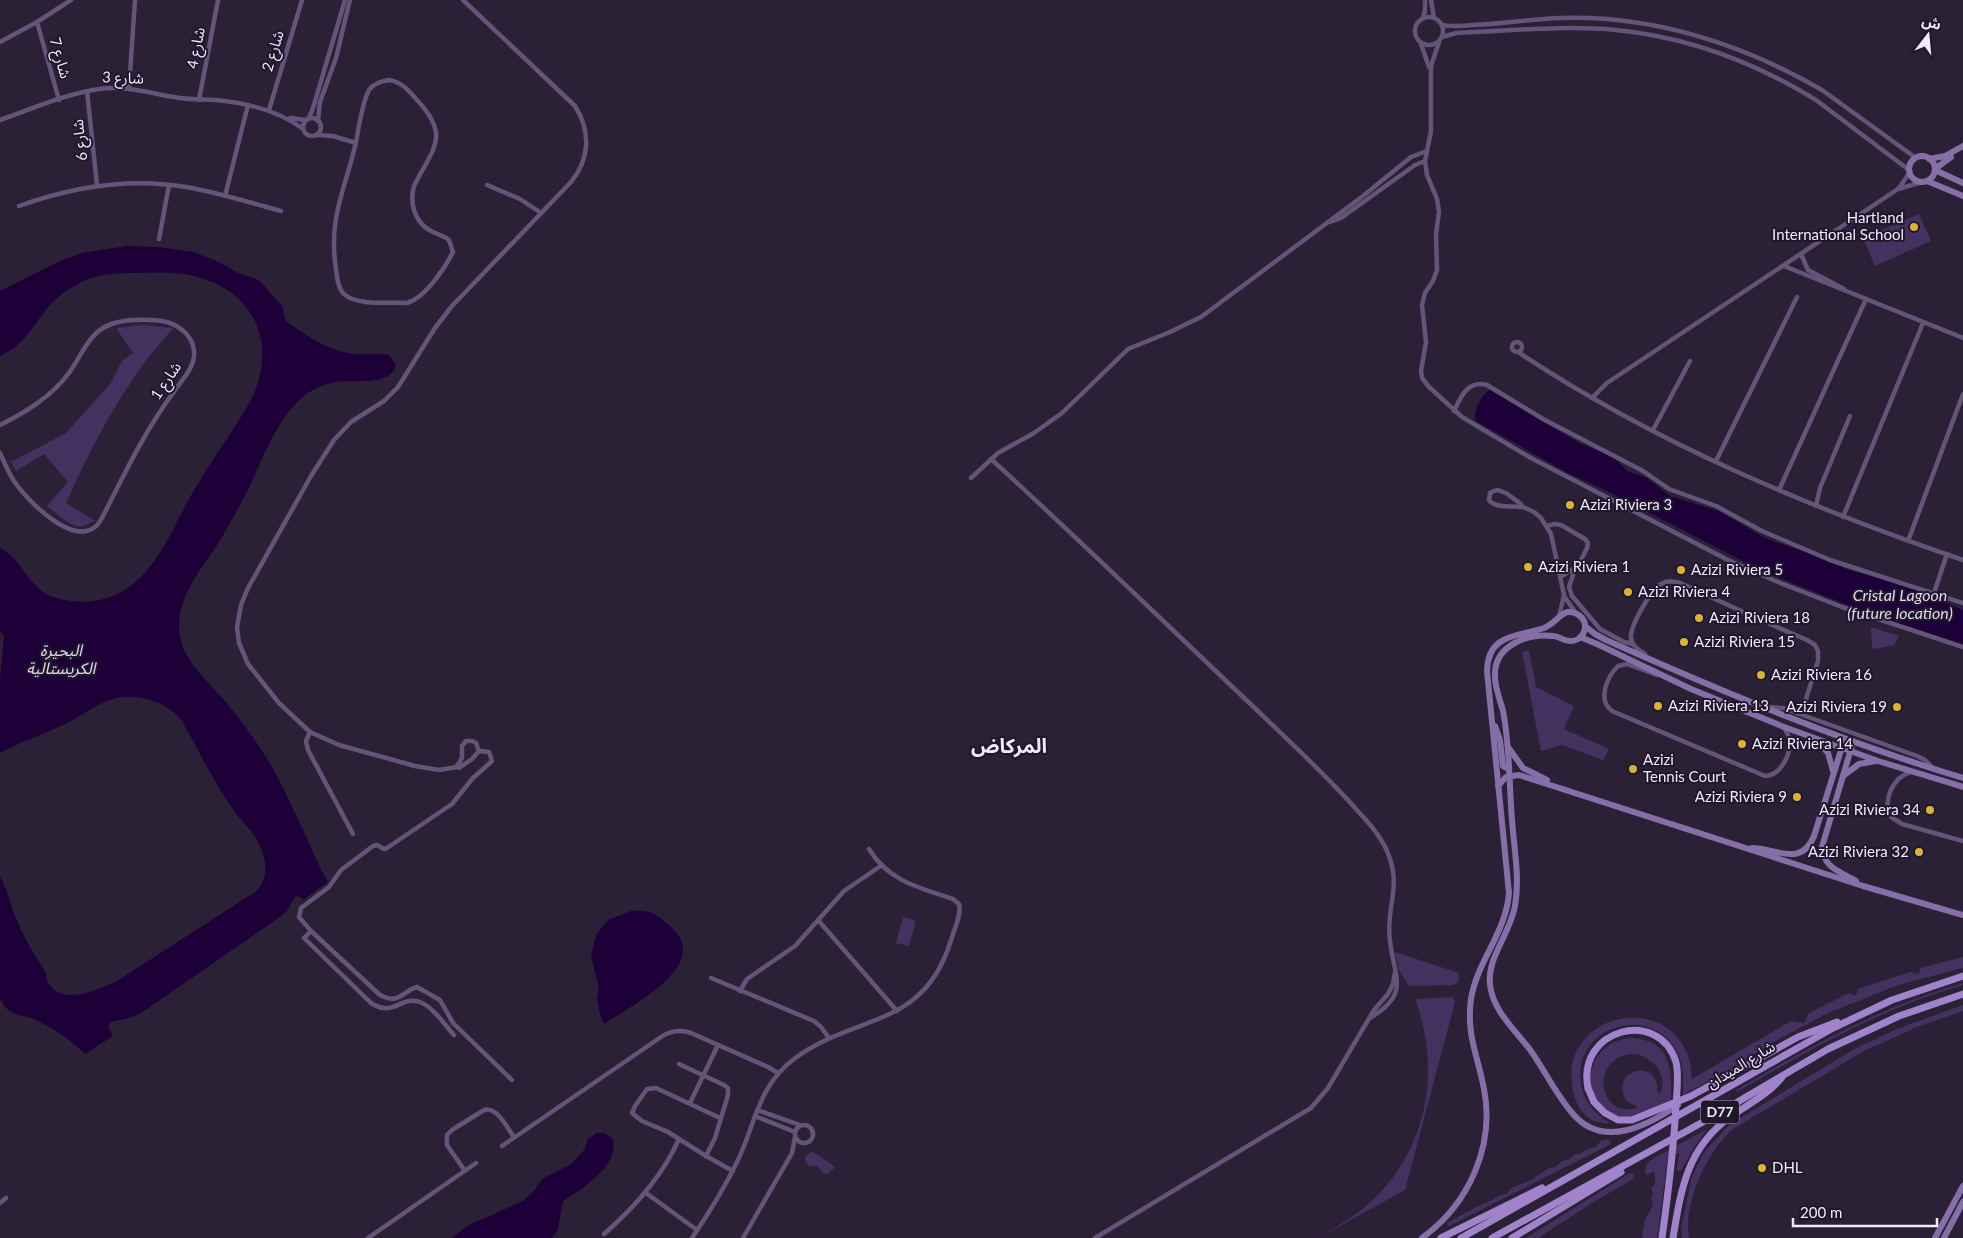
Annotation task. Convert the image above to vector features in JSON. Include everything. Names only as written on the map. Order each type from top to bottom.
[{"type":"main road","name":"شارع الميدان","points":[[1461,1238],[1672,1121],[1810,1040],[1852,1019],[1910,994],[1963,976]]},
{"type":"main road","name":"شارع الميدان","points":[[1492,1238],[1659,1146],[1828,1049],[1881,1024],[1963,994]]},
{"type":"main road","points":[[1662,1238],[1675,1125],[1677,1071],[1674,1057],[1661,1040],[1646,1032],[1630,1030],[1614,1034],[1600,1043],[1591,1056],[1586,1072],[1588,1088],[1594,1102],[1601,1110],[1613,1119],[1623,1121],[1637,1119],[1691,1096],[1798,1038],[1830,1024],[1852,1019]]},
{"type":"main road","points":[[1672,1238],[1684,1181],[1693,1159],[1701,1146],[1723,1122],[1766,1094],[1784,1074]]},
{"type":"main road","points":[[1513,1238],[1630,1167],[1659,1146]]},
{"type":"main road","points":[[1441,1238],[1539,1189],[1568,1178]]},
{"type":"street","points":[[0,42],[37,22],[71,0]]},
{"type":"street","points":[[129,88],[135,0]]},
{"type":"street","name":"شارع 4","points":[[199,100],[218,0]]},
{"type":"street","name":"شارع 2","points":[[269,110],[302,0]]},
{"type":"street","points":[[302,128],[314,104],[345,0]]},
{"type":"street","points":[[333,136],[321,126],[318,120],[320,102],[336,58],[350,0]]},
{"type":"street","points":[[463,0],[573,103],[583,120],[587,143],[581,167],[571,182],[446,313],[398,387],[384,401],[351,422],[338,435],[306,484],[245,593],[239,611],[238,627],[242,653],[252,670],[272,695],[310,732],[338,744],[415,766],[439,770],[461,768],[479,751]]},
{"type":"street","points":[[1425,0],[1425,11],[1415,30],[1417,38],[1421,42],[1426,54],[1430,73]]},
{"type":"street","points":[[1431,0],[1434,18],[1442,25],[1586,18],[1644,24],[1695,35],[1754,56],[1805,80],[1822,90],[1916,158]]},
{"type":"street","points":[[1422,19],[1434,18]]},
{"type":"street","name":"شارع 7","points":[[37,22],[59,100]]},
{"type":"street","points":[[1442,25],[1442,37]]},
{"type":"street","points":[[1963,196],[1914,179],[1910,171],[1801,90],[1756,68],[1686,43],[1646,34],[1588,29],[1456,33],[1442,37],[1438,42],[1432,60],[1430,73],[1431,126],[1425,161],[1427,175],[1437,199],[1439,212],[1436,234],[1437,270],[1422,300],[1426,342],[1421,374],[1429,387],[1454,411],[1560,474],[1753,572],[1842,607],[1963,648]]},
{"type":"street","points":[[1421,42],[1428,45],[1438,42]]},
{"type":"street","points":[[328,56],[331,60],[336,58]]},
{"type":"street","points":[[384,80],[394,81],[405,87],[428,112],[436,125],[436,139],[414,186],[412,193],[413,205],[415,214],[423,226],[449,240],[453,252],[425,291],[414,301],[355,301],[345,295],[339,286],[333,253],[334,225],[339,198],[356,143],[369,91],[375,84],[384,80]]},
{"type":"street","name":"شارع 3","points":[[0,120],[87,91],[115,88],[129,88],[173,97],[248,105],[269,110],[289,118]]},
{"type":"street","name":"شارع 6","points":[[87,91],[97,185]]},
{"type":"street","points":[[225,196],[248,105]]},
{"type":"street","points":[[289,118],[318,120]]},
{"type":"street","points":[[289,118],[302,128],[307,136],[333,136],[356,143]]},
{"type":"street","points":[[317,135],[321,126]]},
{"type":"street","points":[[1898,190],[1910,171],[1911,163],[1916,158],[1923,157],[1929,159],[1946,156],[1963,148]]},
{"type":"street","points":[[1592,398],[1607,383],[1898,190],[1933,176],[1935,170],[1963,148]]},
{"type":"street","points":[[1364,198],[1415,154],[1427,151]]},
{"type":"street","points":[[1929,159],[1935,170],[1963,183]]},
{"type":"street","points":[[971,478],[1001,450],[1034,433],[1062,413],[1128,349],[1201,317],[1328,223],[1415,165],[1425,161]]},
{"type":"street","points":[[19,206],[67,191],[97,185],[152,184],[192,188],[281,211]]},
{"type":"street","points":[[159,239],[169,185]]},
{"type":"street","points":[[486,185],[520,199],[541,213]]},
{"type":"street","points":[[1801,254],[1808,270],[1845,290],[1963,338]]},
{"type":"street","points":[[1784,266],[1835,288],[1845,290]]},
{"type":"street","points":[[1716,461],[1797,297]]},
{"type":"street","points":[[1779,490],[1866,299]]},
{"type":"street","name":"شارع 1","points":[[0,425],[31,409],[47,396],[69,374],[93,336],[111,324],[131,320],[169,322],[178,326],[190,339],[194,354],[191,368],[149,428],[102,518],[94,528],[84,532],[73,531],[45,514],[33,504],[13,480],[0,453]]},
{"type":"street","points":[[1843,517],[1923,323]]},
{"type":"street","points":[[1518,352],[1592,398],[1716,461],[1843,517],[1963,560]]},
{"type":"street","points":[[1653,430],[1690,362]]},
{"type":"street","points":[[1454,411],[1462,394],[1469,387],[1478,384],[1487,385],[1543,419],[1643,471],[1669,489],[1706,501],[1762,531],[1830,560],[1963,603]]},
{"type":"street","points":[[1908,541],[1963,394]]},
{"type":"street","points":[[1816,506],[1820,488],[1850,416]]},
{"type":"street","points":[[991,459],[1280,732],[1340,792],[1374,830],[1386,849],[1393,871],[1394,894],[1389,932],[1395,968],[1391,989],[1370,1018],[1323,1096],[1311,1108],[1095,1238]]},
{"type":"street","points":[[1521,506],[1493,505],[1490,502],[1489,495],[1494,491],[1501,491],[1521,506],[1538,514],[1547,526],[1553,539],[1564,595],[1576,613],[1581,616],[1585,626],[1600,638],[1763,708],[1853,742],[1963,778]]},
{"type":"street","points":[[1547,526],[1559,524],[1587,541],[1588,548],[1575,569],[1569,587],[1571,594],[1600,629],[1624,642],[1633,644]]},
{"type":"street","points":[[1934,593],[1947,554]]},
{"type":"street","points":[[1560,577],[1575,569]]},
{"type":"street","points":[[1664,666],[1633,644],[1631,637],[1632,628],[1653,591],[1660,584],[1667,582],[1680,583],[1815,645],[1819,654],[1818,661],[1804,705],[1797,713]]},
{"type":"street","points":[[1559,637],[1555,628],[1564,595]]},
{"type":"street","points":[[1422,1238],[1446,1217],[1461,1198],[1477,1168],[1487,1119],[1483,1082],[1473,1050],[1470,1015],[1475,981],[1485,957],[1501,929],[1509,901],[1509,879],[1498,786],[1487,671],[1488,661],[1494,648],[1511,636],[1542,628],[1567,612],[1576,613]]},
{"type":"street","points":[[1585,626],[1580,638],[1571,641],[1559,637],[1541,636],[1517,641],[1506,648],[1498,659],[1494,677],[1503,714],[1507,746],[1516,897],[1509,928],[1491,966],[1490,984],[1497,1007],[1535,1056],[1572,1113],[1590,1127],[1613,1132],[1630,1130],[1664,1114],[1691,1096]]},
{"type":"street","points":[[1580,638],[1597,644],[1662,676],[1784,727],[1878,761],[1963,787]]},
{"type":"street","points":[[1662,676],[1627,664],[1620,664],[1614,669],[1604,692],[1605,704],[1612,711],[1765,776],[1771,776],[1778,772],[1788,749],[1790,739],[1784,727]]},
{"type":"street","points":[[1763,708],[1777,706],[1797,713],[1917,756],[1928,762],[1934,769]]},
{"type":"street","points":[[1493,723],[1500,740],[1503,766],[1509,772],[1863,886],[1963,915]]},
{"type":"street","points":[[310,732],[306,741],[308,750],[353,834]]},
{"type":"street","points":[[1814,738],[1828,754],[1834,774]]},
{"type":"street","points":[[1745,848],[1760,848],[1789,855],[1805,849],[1814,836],[1845,739]]},
{"type":"street","points":[[458,767],[462,758],[464,742],[474,741],[478,744],[479,751]]},
{"type":"street","points":[[1853,742],[1824,839],[1823,851],[1832,869],[1863,886]]},
{"type":"street","points":[[1507,746],[1523,768],[1556,786]]},
{"type":"street","points":[[479,751],[489,752],[492,761],[473,778],[452,804],[388,848],[384,849],[379,846],[373,846],[341,870],[330,887],[301,908],[299,917],[311,931],[383,997],[396,998],[417,987],[438,998],[444,1004],[453,1023],[512,1080]]},
{"type":"street","points":[[1842,777],[1857,766],[1878,761]]},
{"type":"street","points":[[1498,786],[1509,772]]},
{"type":"street","points":[[1911,772],[1901,776],[1894,783],[1888,805],[1892,817],[1902,824],[1963,842]]},
{"type":"street","points":[[692,1238],[733,1171],[763,1095],[778,1073],[800,1054],[829,1038],[897,1012],[920,994],[940,967],[949,947],[960,908],[955,900],[896,878],[882,866],[869,849]]},
{"type":"street","points":[[740,990],[747,979],[789,950],[844,891],[882,866]]},
{"type":"street","points":[[818,920],[897,1012]]},
{"type":"street","points":[[311,931],[304,938],[371,1003],[377,1007],[388,1009],[408,1001],[418,1002],[428,1008],[454,1034]]},
{"type":"street","points":[[711,978],[814,1022],[821,1027],[829,1038]]},
{"type":"street","points":[[502,1146],[672,1031],[685,1031],[778,1073]]},
{"type":"street","points":[[690,1103],[718,1045]]},
{"type":"street","points":[[679,1064],[724,1084],[728,1088],[715,1138],[706,1156]]},
{"type":"street","points":[[720,1118],[656,1088],[648,1089],[632,1113],[642,1121],[679,1139],[733,1171]]},
{"type":"street","points":[[465,1171],[447,1145],[447,1135],[452,1130],[484,1110],[489,1109],[495,1111],[514,1137]]},
{"type":"street","points":[[757,1110],[808,1126],[812,1131],[811,1138],[792,1153]]},
{"type":"street","points":[[755,1116],[772,1122],[795,1135],[798,1141],[806,1142]]},
{"type":"street","points":[[772,1122],[774,1116]]},
{"type":"street","points":[[743,1238],[792,1153],[795,1135],[801,1125]]},
{"type":"street","points":[[604,1234],[626,1215],[646,1193],[672,1156],[679,1139]]},
{"type":"street","points":[[368,1238],[476,1163]]},
{"type":"street","points":[[1936,1238],[1963,1186]]},
{"type":"street","points":[[646,1193],[697,1230]]},
{"type":"street","points":[[0,1203],[6,1198]]},
{"type":"street","points":[[1944,1238],[1963,1202]]},
{"type":"street","points":[[1675,1224],[1679,1238]]},
{"type":"shaded area","points":[[1919,214],[1931,241],[1875,266],[1863,238]]},
{"type":"shaded area","points":[[143,325],[173,328],[125,391],[89,454],[66,503],[95,521],[79,527],[64,520],[47,506],[68,482],[44,454],[16,471],[11,462],[66,433],[111,383],[122,361],[133,353],[116,328]]},
{"type":"shaded area","points":[[1871,627],[1899,636],[1894,645],[1874,649],[1872,647]]},
{"type":"shaded area","points":[[1529,650],[1536,687],[1574,706],[1564,729],[1609,749],[1603,760],[1562,745],[1541,751],[1522,652]]},
{"type":"shaded area","points":[[903,917],[916,921],[909,946],[896,943]]},
{"type":"shaded area","points":[[1395,952],[1459,973],[1458,982],[1453,985],[1409,986],[1399,970]]},
{"type":"shaded area","points":[[1963,957],[1963,968],[1898,985],[1828,1013],[1775,1041],[1683,1095],[1681,1062],[1668,1040],[1653,1029],[1636,1025],[1618,1027],[1602,1034],[1589,1047],[1581,1063],[1582,1090],[1595,1111],[1610,1123],[1596,1121],[1588,1117],[1578,1106],[1574,1096],[1571,1070],[1579,1046],[1592,1032],[1608,1023],[1626,1018],[1644,1019],[1661,1025],[1676,1036],[1687,1053],[1692,1079],[1791,1021],[1804,1023],[1809,1013],[1849,993],[1856,996],[1858,989],[1910,972],[1919,974],[1920,968]]},
{"type":"shaded area","points":[[1963,983],[1963,985],[1874,1018],[1819,1046],[1737,1092],[1736,1090],[1846,1029],[1903,1004]]},
{"type":"shaded area","points":[[1453,997],[1455,1002],[1405,1190],[1318,1238],[1365,1207],[1386,1186],[1402,1163],[1415,1138],[1428,1084],[1428,1055],[1415,999]]},
{"type":"shaded area","points":[[1963,1005],[1963,1011],[1917,1027],[1864,1051],[1733,1129],[1714,1150],[1706,1164],[1693,1194],[1688,1224],[1689,1238],[1682,1238],[1681,1228],[1692,1176],[1705,1151],[1729,1125],[1856,1048],[1902,1027]]},
{"type":"shaded area","points":[[1632,1038],[1645,1040],[1662,1051],[1670,1068],[1671,1101],[1647,1114],[1630,1118],[1622,1118],[1615,1115],[1601,1105],[1593,1094],[1592,1069],[1597,1057],[1605,1048],[1617,1041]],"holes":[[[1637,1054],[1654,1064],[1661,1074],[1662,1087],[1660,1094],[1657,1092],[1656,1082],[1652,1075],[1639,1071],[1626,1077],[1623,1084],[1623,1093],[1626,1100],[1637,1106],[1637,1108],[1623,1109],[1613,1104],[1606,1095],[1604,1085],[1605,1074],[1611,1064],[1622,1056]]]},
{"type":"shaded area","points":[[1707,1129],[1681,1171],[1677,1171],[1679,1153],[1668,1157],[1657,1238],[1642,1238],[1645,1219],[1653,1206],[1651,1188],[1655,1184],[1655,1171],[1646,1175],[1645,1169],[1647,1164],[1649,1161]]},
{"type":"shaded area","points":[[1607,1139],[1611,1142],[1609,1145],[1449,1226],[1447,1223],[1500,1195],[1506,1194],[1511,1188],[1531,1180],[1549,1168],[1556,1167],[1562,1161],[1595,1147],[1601,1141]]},
{"type":"shaded area","points":[[812,1152],[834,1166],[835,1168],[828,1175],[823,1173],[818,1166],[809,1166],[805,1160],[806,1156]]},
{"type":"shaded area","points":[[1630,1173],[1634,1174],[1633,1179],[1538,1238],[1526,1238]]},
{"type":"water","name":"البحيرة الكريستالية","points":[[127,246],[159,247],[194,252],[221,263],[238,273],[260,281],[282,306],[286,321],[311,338],[338,351],[389,355],[396,365],[393,372],[387,377],[371,381],[336,382],[317,388],[308,393],[287,414],[270,442],[250,486],[227,529],[189,589],[184,600],[179,623],[183,646],[194,666],[234,712],[265,755],[328,882],[303,900],[299,896],[295,897],[287,911],[280,917],[147,1009],[133,1017],[111,1022],[108,1027],[113,1036],[85,1054],[51,1028],[32,1018],[8,1010],[0,999],[0,876],[21,929],[44,970],[48,982],[56,991],[73,995],[92,991],[117,981],[255,892],[260,887],[265,876],[264,858],[258,841],[236,814],[212,776],[181,719],[174,712],[157,702],[137,697],[117,698],[107,701],[63,725],[0,753],[0,680],[4,636],[0,630],[0,548],[13,558],[34,584],[48,595],[59,599],[76,602],[93,601],[113,596],[129,587],[143,575],[165,544],[200,481],[248,405],[257,386],[262,367],[262,348],[259,330],[251,314],[239,300],[224,288],[204,279],[180,274],[114,274],[98,276],[81,282],[55,300],[25,338],[10,351],[0,356],[0,291],[60,261],[81,253]]},
{"type":"water","name":"Cristal Lagoon (future location)","points":[[1490,390],[1579,443],[1614,457],[1627,471],[1647,478],[1670,496],[1719,511],[1763,537],[1778,543],[1806,552],[1849,570],[1924,592],[1963,610],[1963,644],[1865,612],[1762,571],[1609,492],[1568,473],[1476,421],[1475,413],[1478,404]]},
{"type":"water","points":[[631,911],[649,912],[662,919],[672,928],[682,942],[682,956],[675,970],[663,984],[604,1024],[597,1000],[599,988],[591,956],[596,935],[608,920]]},
{"type":"water","points":[[597,1133],[604,1133],[612,1138],[614,1148],[611,1157],[598,1175],[563,1201],[558,1229],[552,1238],[452,1238],[467,1226],[523,1201],[534,1191],[542,1179],[571,1164],[584,1150],[588,1139]]},
{"type":"place","name":"Hartland International School","points":[[1914,227]]},
{"type":"place","name":"Azizi Riviera 3","points":[[1570,505]]},
{"type":"place","name":"Azizi Riviera 1","points":[[1528,567]]},
{"type":"place","name":"Azizi Riviera 5","points":[[1681,570]]},
{"type":"place","name":"Azizi Riviera 4","points":[[1628,592]]},
{"type":"place","name":"Azizi Riviera 18","points":[[1699,618]]},
{"type":"place","name":"Azizi Riviera 15","points":[[1684,642]]},
{"type":"place","name":"Azizi Riviera 16","points":[[1761,675]]},
{"type":"place","name":"Azizi Riviera 13","points":[[1658,706]]},
{"type":"place","name":"Azizi Riviera 19","points":[[1897,707]]},
{"type":"place","name":"Azizi Riviera 14","points":[[1742,744]]},
{"type":"place","name":"Azizi Tennis Court","points":[[1633,769]]},
{"type":"place","name":"Azizi Riviera 9","points":[[1797,797]]},
{"type":"place","name":"Azizi Riviera 34","points":[[1930,810]]},
{"type":"place","name":"Azizi Riviera 32","points":[[1919,852]]},
{"type":"place","name":"DHL","points":[[1762,1168]]},
{"type":"district","name":"المركاض","points":[[1009,746]]}]
